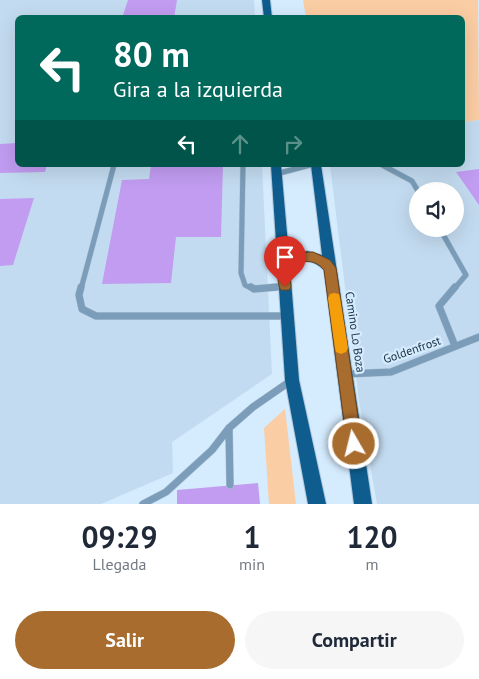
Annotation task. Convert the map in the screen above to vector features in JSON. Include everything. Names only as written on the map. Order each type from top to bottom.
[{"type":"main road","points":[[266,0],[268,15]]},
{"type":"main road","name":"Camino Lo Boza","points":[[316,167],[363,504]]},
{"type":"main road","points":[[276,169],[292,380],[317,504]]},
{"type":"main road","points":[[283,266],[294,258],[306,256],[320,259],[330,268]]},
{"type":"lane","points":[[113,167],[79,295],[82,309],[96,316],[287,316]]},
{"type":"lane","points":[[243,167],[241,273],[245,285],[254,289],[285,287]]},
{"type":"lane","points":[[276,169],[293,167]]},
{"type":"lane","points":[[386,167],[413,182]]},
{"type":"lane","name":"Goldenfrost","points":[[445,237],[466,274],[439,306],[456,346]]},
{"type":"lane","name":"Goldenfrost","points":[[345,374],[391,372],[479,337]]},
{"type":"lane","points":[[143,504],[166,492],[212,450],[229,428],[253,407],[292,380]]},
{"type":"lane","points":[[229,428],[230,485]]},
{"type":"shaded area","points":[[0,0],[254,0],[255,15],[15,15],[15,167],[262,167],[272,374],[172,442],[173,473],[101,504],[0,504]]},
{"type":"shaded area","points":[[303,0],[478,0],[479,120],[465,122],[465,15],[306,15]]},
{"type":"shaded area","points":[[479,120],[479,504],[377,504],[359,401],[330,167],[465,167],[465,122]]},
{"type":"shaded area","points":[[285,409],[296,504],[269,504],[264,428]]},
{"type":"building","points":[[128,0],[177,0],[174,15],[123,15]]},
{"type":"building","points":[[15,143],[15,167],[46,167],[45,172],[0,173],[0,144]]},
{"type":"building","points":[[151,167],[223,167],[221,237],[176,237],[171,283],[102,284],[122,180],[149,179]]},
{"type":"building","points":[[479,169],[479,205],[464,182],[456,172]]},
{"type":"building","points":[[34,198],[13,265],[0,266],[0,199]]},
{"type":"building","points":[[258,483],[260,504],[177,504],[177,490]]},
{"type":"slow traffic","points":[[334,298],[341,348]]},
{"type":"route","points":[[285,287],[283,266],[294,258],[299,256],[313,257],[320,259],[330,268],[354,444]]}]
